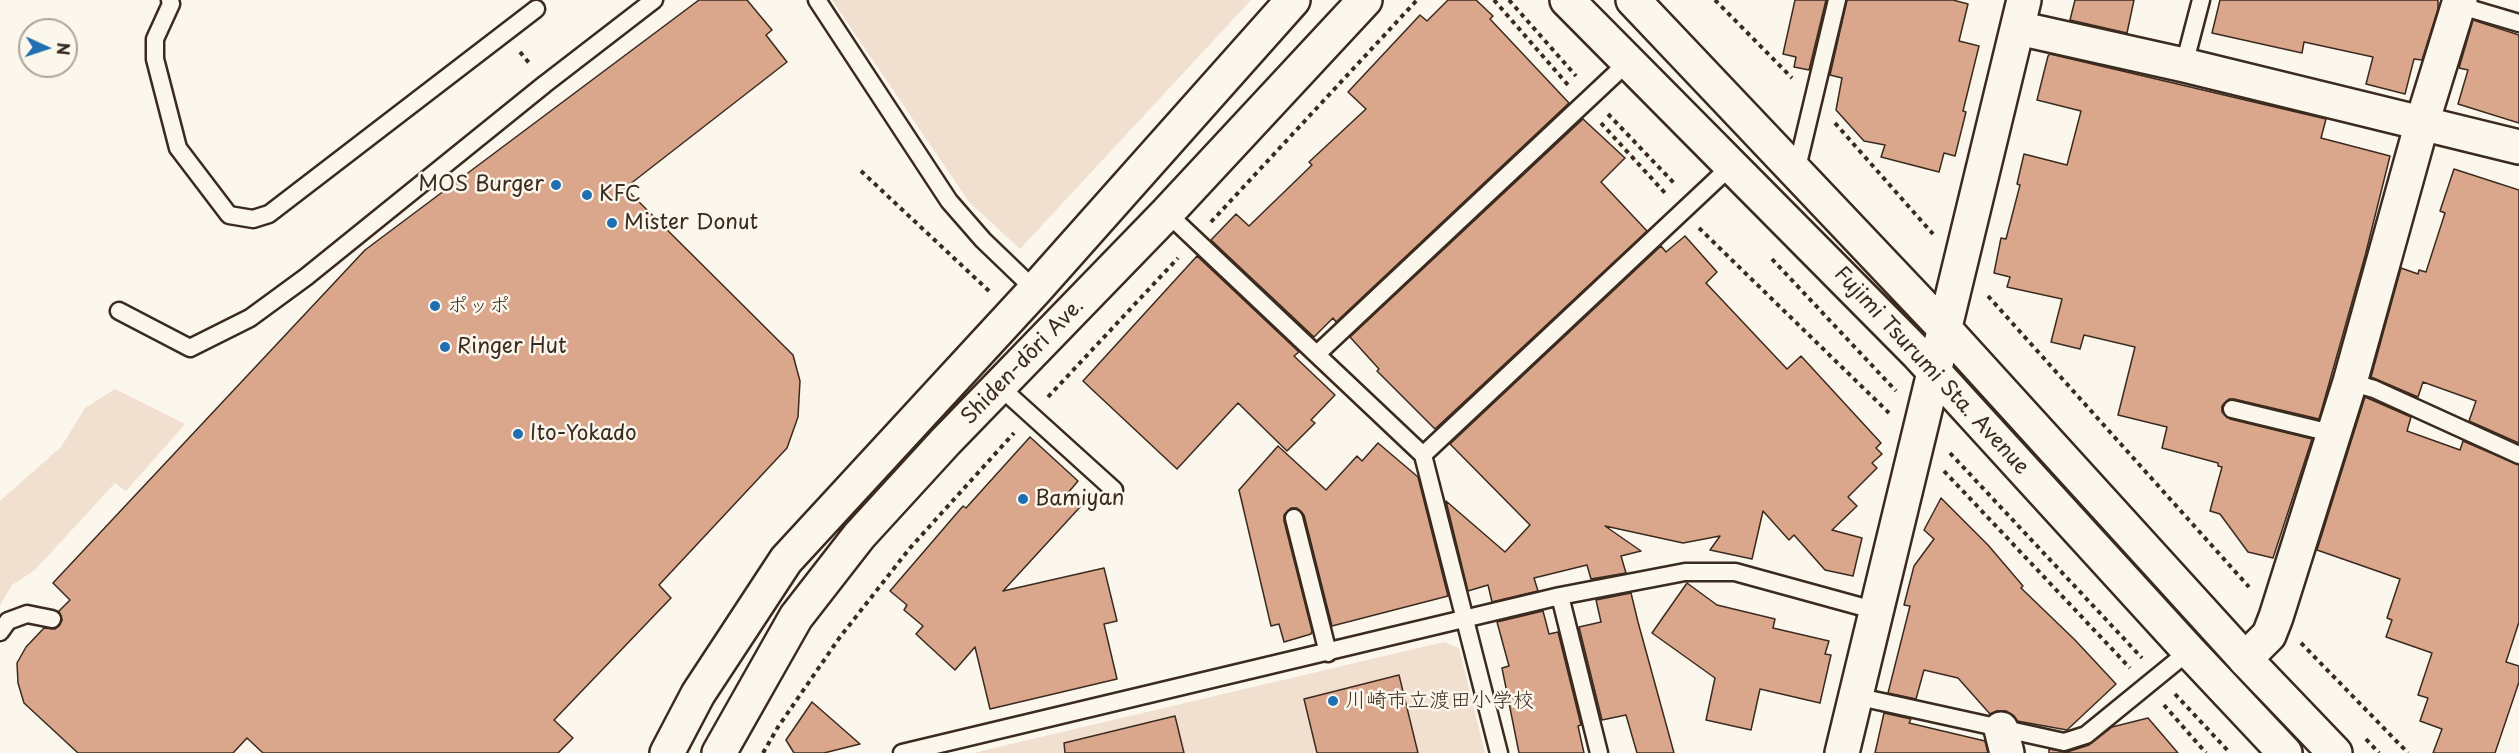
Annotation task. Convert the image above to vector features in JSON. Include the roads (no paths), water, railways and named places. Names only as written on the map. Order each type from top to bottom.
[{"type":"street","name":"Shiden-dōri Ave.","points":[[667,753],[698,694],[786,560],[1035,290],[1293,0]]},
{"type":"street","name":"Shiden-dōri Ave.","points":[[719,753],[796,617],[859,536],[946,441],[1167,213],[1365,0]]},
{"type":"street","name":"Fujimi Tsurumi Sta. Avenue","points":[[1567,0],[1934,370],[2284,753]]},
{"type":"street","name":"Fujimi Tsurumi Sta. Avenue","points":[[1633,0],[1944,328],[2246,660],[2335,753]]},
{"type":"street","points":[[2246,660],[2269,635],[2276,617],[2335,434],[2422,123],[2459,3]]},
{"type":"street","points":[[1842,753],[2021,14],[2184,65],[2519,147]]},
{"type":"lane","points":[[170,0],[171,4],[155,39],[155,58],[178,148],[229,215],[253,219],[269,214],[536,9]]},
{"type":"lane","points":[[119,311],[190,348],[250,318],[306,277],[545,84],[654,0]]},
{"type":"lane","points":[[817,0],[949,201],[983,240],[1035,290]]},
{"type":"lane","points":[[1796,172],[1837,0]]},
{"type":"lane","points":[[2184,65],[2201,0]]},
{"type":"lane","points":[[2459,3],[2519,23]]},
{"type":"lane","points":[[1317,354],[1628,62]]},
{"type":"lane","points":[[1423,455],[1732,165]]},
{"type":"lane","points":[[1167,213],[1423,455],[1467,619],[1499,753]]},
{"type":"lane","points":[[2350,382],[2374,389],[2519,455]]},
{"type":"lane","points":[[999,386],[1114,490]]},
{"type":"lane","points":[[2232,409],[2335,434]]},
{"type":"lane","points":[[1294,518],[1328,653]]},
{"type":"lane","points":[[902,753],[1560,596],[1685,572],[1735,572],[1877,611]]},
{"type":"lane","points":[[1560,596],[1599,753]]},
{"type":"lane","points":[[0,632],[8,621],[27,614],[52,619]]},
{"type":"lane","points":[[1855,696],[2004,741],[2064,742],[2086,735],[2189,651]]},
{"type":"place","name":"MOS Burger","points":[[556,185]]},
{"type":"place","name":"KFC","points":[[587,195]]},
{"type":"place","name":"Mister Donut","points":[[612,223]]},
{"type":"place","name":"ポッポ","points":[[435,306]]},
{"type":"place","name":"Ringer Hut","points":[[445,347]]},
{"type":"place","name":"Ito-Yokado","points":[[518,434]]},
{"type":"place","name":"Bamiyan","points":[[1023,499]]},
{"type":"place","name":"川崎市立渡田小学校","points":[[1333,701]]}]
